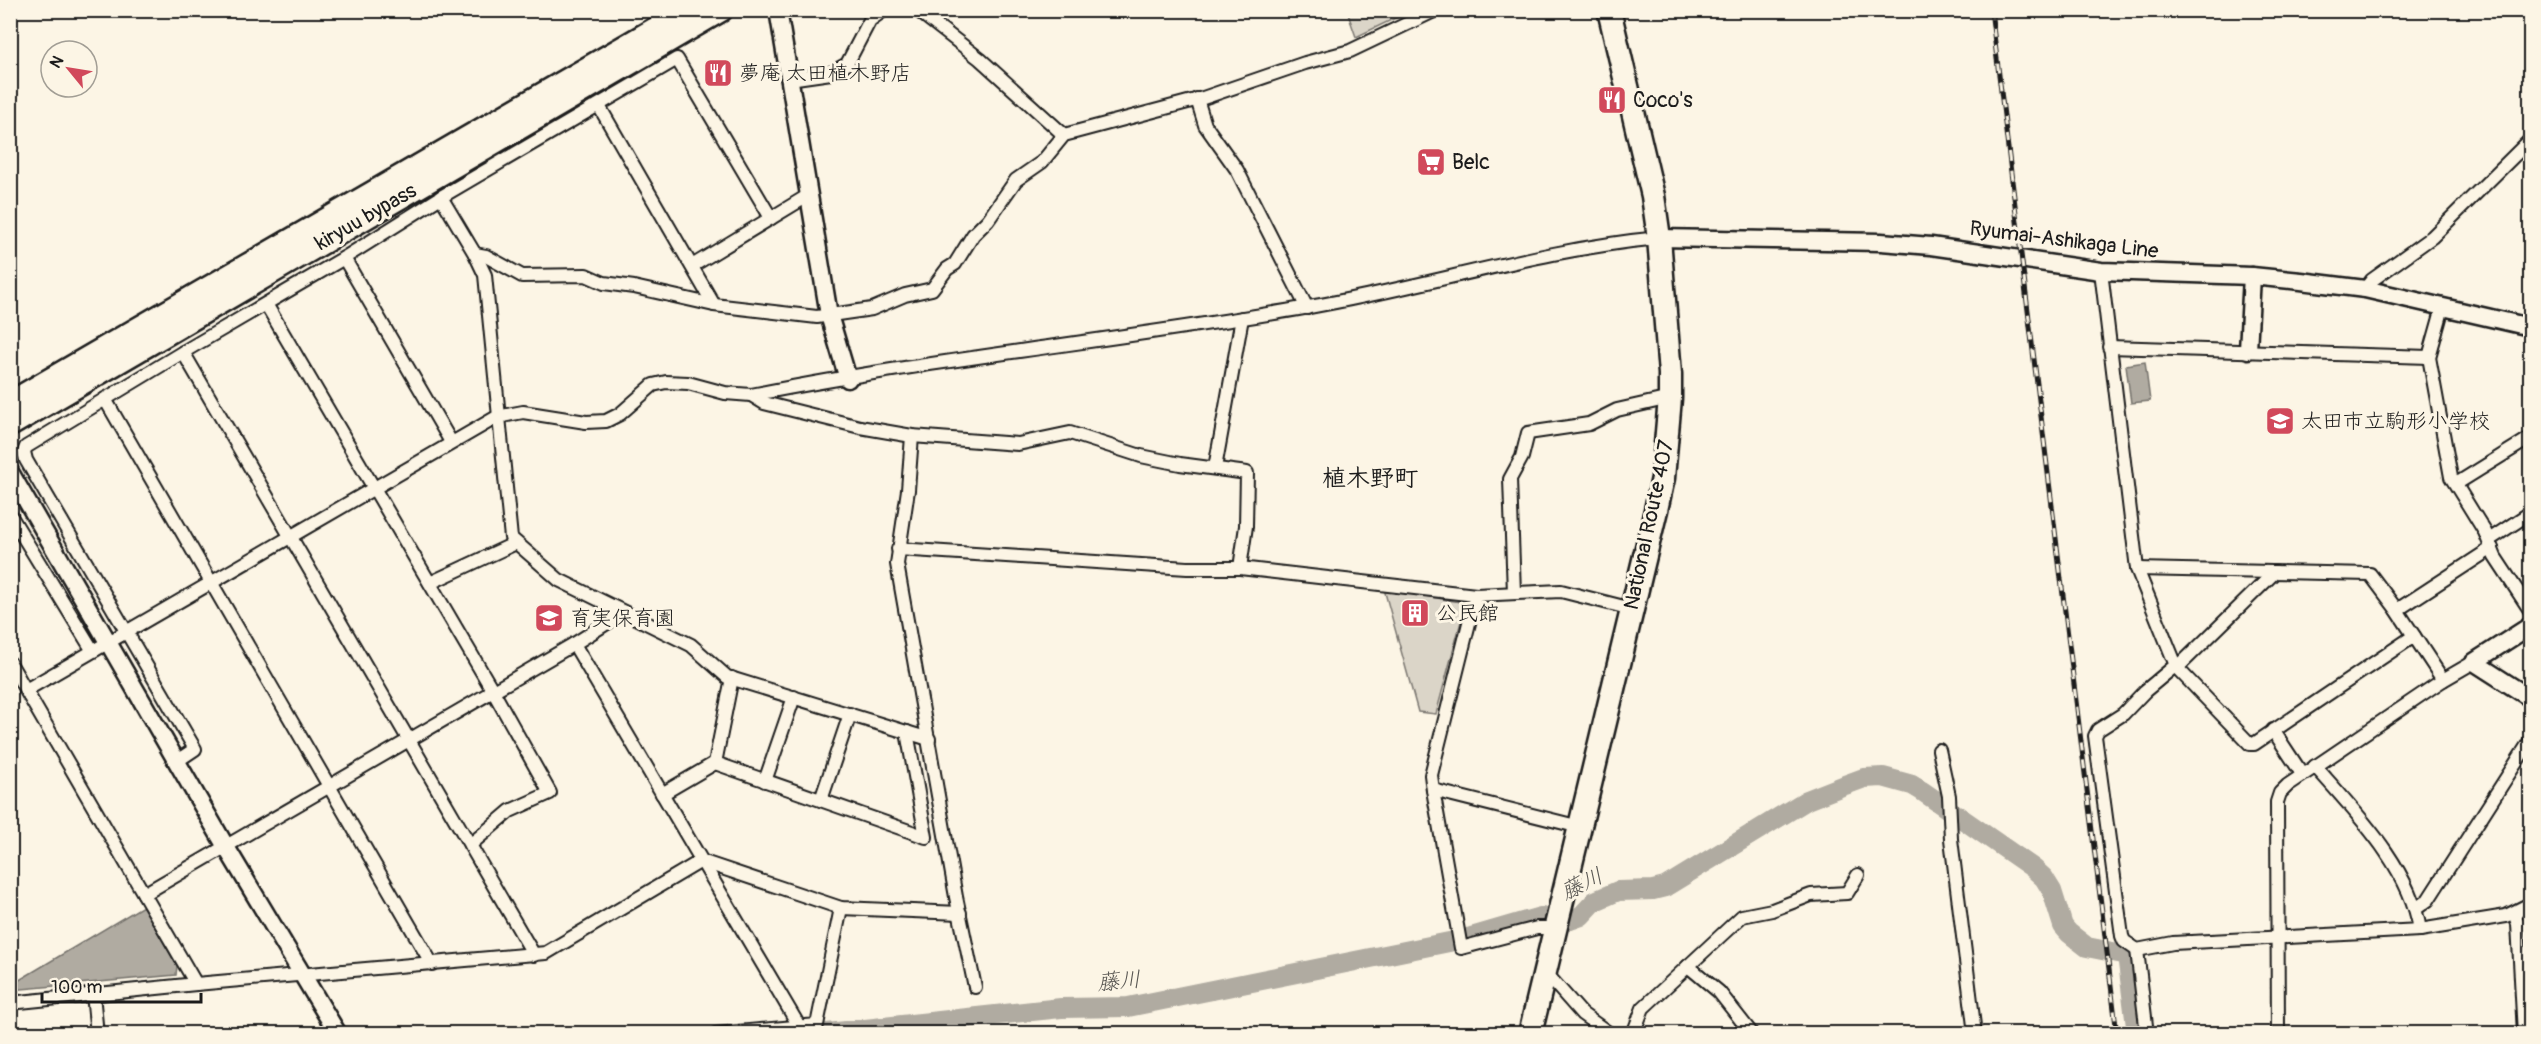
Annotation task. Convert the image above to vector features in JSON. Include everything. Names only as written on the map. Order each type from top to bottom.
[{"type":"highway","name":"kiryuu bypass","points":[[10,403],[688,10]]},
{"type":"highway","name":"kiryuu bypass","points":[[10,425],[721,10]]},
{"type":"highway","name":"National Route 407","points":[[1530,1034],[1663,478],[1670,398],[1670,367],[1659,237],[1653,196],[1609,10]]},
{"type":"street","points":[[777,10],[829,315],[848,379]]},
{"type":"street","points":[[789,79],[831,73],[847,64],[870,20],[884,10]]},
{"type":"street","points":[[916,10],[980,59],[1064,135]]},
{"type":"street","points":[[476,254],[486,256],[522,276],[586,275],[604,283],[634,287],[714,305],[817,317],[872,309],[904,295],[932,289],[947,269],[955,264],[1016,180],[1042,162],[1064,135],[1197,99],[1305,63],[1350,51],[1436,10]]},
{"type":"street","points":[[177,761],[195,749],[125,633],[26,460],[24,452],[31,444],[344,258],[441,197],[676,59],[771,218]]},
{"type":"street","points":[[1197,99],[1205,125],[1237,170],[1307,308]]},
{"type":"street","points":[[599,106],[714,305]]},
{"type":"street","points":[[2366,289],[2372,280],[2432,237],[2530,140]]},
{"type":"street","points":[[692,266],[809,195]]},
{"type":"street","points":[[441,197],[476,254],[485,275],[497,417],[511,538],[559,580],[691,645],[732,678],[929,739]]},
{"type":"street","points":[[26,690],[497,417],[523,412],[586,422],[606,421],[620,414],[653,385],[666,381],[688,383],[725,393],[751,395],[1307,308],[1606,243],[1659,237]]},
{"type":"street","name":"Ryumai-Ashikaga Line","points":[[1659,237],[1839,241],[1931,246],[2100,271],[2252,276],[2366,289],[2530,327]]},
{"type":"street","points":[[344,258],[451,442]]},
{"type":"street","points":[[2100,271],[2137,569],[2176,666],[2250,744],[2414,636]]},
{"type":"street","points":[[2248,351],[2252,276]]},
{"type":"street","points":[[266,304],[375,487],[550,793],[510,811],[470,845]]},
{"type":"street","points":[[2443,307],[2429,357],[2451,477],[2530,610]]},
{"type":"street","points":[[1215,468],[1242,318]]},
{"type":"street","points":[[2109,347],[2429,357]]},
{"type":"street","points":[[183,352],[534,955]]},
{"type":"street","points":[[751,395],[764,403],[860,427],[912,436],[1017,444],[1070,433],[1141,456],[1247,473],[1246,526],[1240,568]]},
{"type":"street","points":[[1514,593],[1510,479],[1522,457],[1528,433],[1589,424],[1617,410],[1670,398]]},
{"type":"street","points":[[105,399],[432,964]]},
{"type":"street","points":[[912,436],[908,490],[897,564],[975,987]]},
{"type":"street","points":[[2456,484],[2530,438]]},
{"type":"street","points":[[10,472],[226,847],[338,1034]]},
{"type":"street","points":[[2397,610],[2530,514]]},
{"type":"street","points":[[10,515],[93,651]]},
{"type":"street","points":[[430,583],[516,543]]},
{"type":"street","points":[[898,549],[1187,568],[1240,568],[1476,595],[1562,591],[1632,609]]},
{"type":"street","points":[[2137,569],[2370,574],[2397,610],[2443,680]]},
{"type":"street","points":[[2275,572],[2123,714],[2098,730],[2096,736],[2124,941],[2137,950],[2173,943],[2421,930],[2506,916],[2530,904]]},
{"type":"street","points":[[1476,595],[1431,775],[1461,948],[1537,928],[1555,928]]},
{"type":"street","points":[[144,894],[574,644],[623,613]]},
{"type":"street","points":[[2278,1034],[2277,802],[2280,793],[2302,774],[2443,680],[2530,626]]},
{"type":"street","points":[[574,644],[800,1026]]},
{"type":"street","points":[[2474,662],[2530,698]]},
{"type":"street","points":[[10,663],[196,984]]},
{"type":"street","points":[[662,794],[714,763],[732,678]]},
{"type":"street","points":[[765,781],[794,697]]},
{"type":"street","points":[[820,800],[850,714]]},
{"type":"street","points":[[2273,730],[2302,774]]},
{"type":"street","points":[[714,763],[926,837],[907,732]]},
{"type":"street","points":[[2417,908],[2428,900],[2530,741]]},
{"type":"street","points":[[1939,750],[1949,796],[1951,839],[1975,1034]]},
{"type":"street","points":[[2315,766],[2368,828],[2409,888],[2417,908],[2421,930]]},
{"type":"street","points":[[1433,790],[1580,827]]},
{"type":"street","points":[[10,1003],[546,953],[701,861],[841,908],[960,913]]},
{"type":"street","points":[[1633,1034],[1643,1008],[1742,916],[1772,910],[1811,895],[1847,892],[1858,875]]},
{"type":"street","points":[[716,1034],[817,1025],[841,908]]},
{"type":"street","points":[[2514,913],[2518,924],[2526,974],[2524,1034]]},
{"type":"street","points":[[2137,950],[2147,1034]]},
{"type":"street","points":[[1688,966],[1719,992],[1752,1034]]},
{"type":"street","points":[[1545,972],[1582,1014],[1610,1034]]},
{"type":"street","points":[[93,994],[97,1034]]},
{"type":"shaded area","points":[[1347,10],[1410,11],[1356,37]]},
{"type":"shaded area","points":[[2145,362],[2150,401],[2131,403],[2126,365]]},
{"type":"shaded area","points":[[1384,589],[1466,603],[1436,714],[1418,712]]},
{"type":"shaded area","points":[[143,906],[177,966],[176,975],[11,990],[11,985]]},
{"type":"waterway","name":"藤川","points":[[818,1034],[1061,1008],[1128,1007],[1464,939],[1540,917],[1570,920],[1581,916],[1595,901],[1618,891],[1653,890],[1665,887],[1807,800],[1864,778],[1883,777],[1912,785],[1922,791],[2033,868],[2044,878],[2052,891],[2063,926],[2087,947],[2127,955],[2137,1034]]},
{"type":"railway","points":[[1991,10],[2117,1034]]},
{"type":"place","name":"夢庵 太田植木野店","points":[[718,73]]},
{"type":"place","name":"Coco's","points":[[1612,100]]},
{"type":"place","name":"Belc","points":[[1431,162]]},
{"type":"place","name":"太田市立駒形小学校","points":[[2280,421]]},
{"type":"place","name":"公民館","points":[[1415,613]]},
{"type":"place","name":"育実保育園","points":[[549,618]]},
{"type":"district","name":"植木野町","points":[[1370,478]]}]
